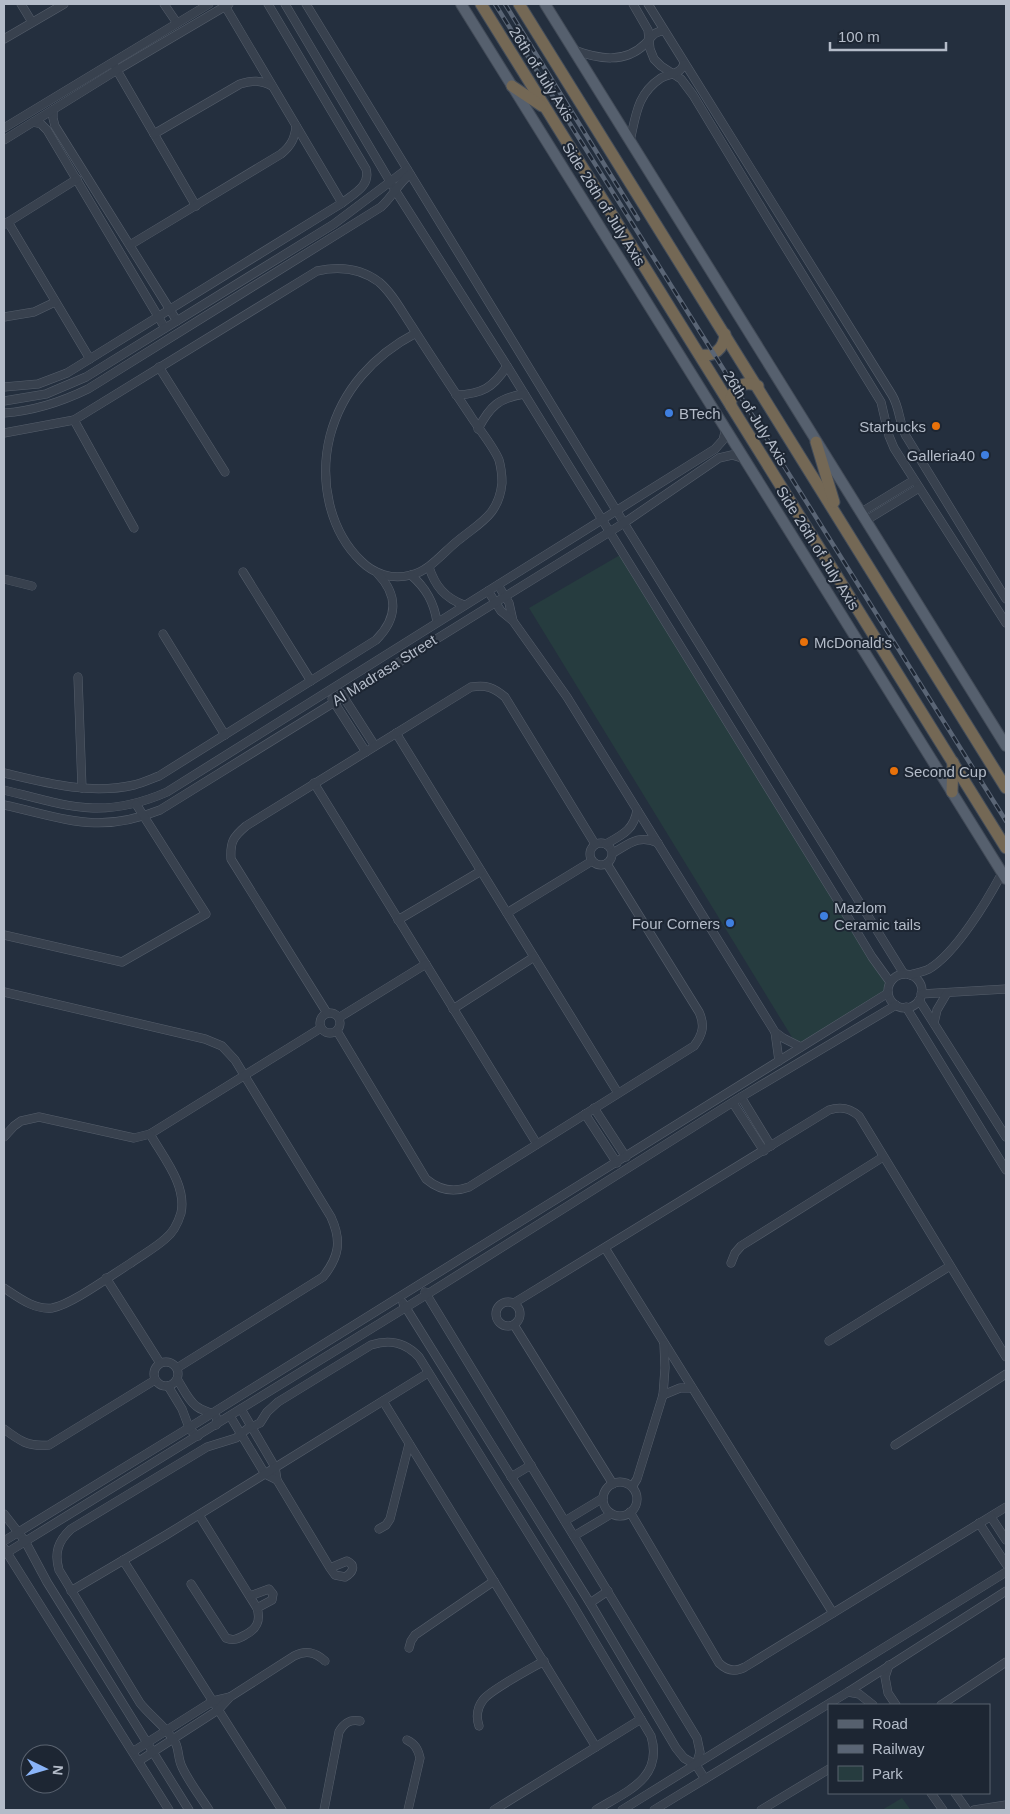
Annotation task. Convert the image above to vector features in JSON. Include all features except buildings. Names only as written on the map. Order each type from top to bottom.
[{"type":"highway","name":"26th of July Axis","points":[[481,4],[1006,848]]},
{"type":"highway","name":"26th of July Axis","points":[[519,4],[1006,788]]},
{"type":"highway","points":[[512,86],[546,108]]},
{"type":"highway","points":[[700,355],[708,355],[719,350],[724,343],[725,334]]},
{"type":"highway","points":[[731,406],[732,393],[738,387],[746,384],[758,386]]},
{"type":"highway","points":[[816,442],[838,516]]},
{"type":"highway","points":[[952,792],[953,762]]},
{"type":"main road","name":"Side 26th of July Axis","points":[[461,4],[1004,876]]},
{"type":"main road","points":[[544,4],[1006,746]]},
{"type":"street","points":[[22,4],[32,22]]},
{"type":"street","points":[[4,39],[64,4]]},
{"type":"street","points":[[164,4],[177,23]]},
{"type":"street","points":[[4,128],[209,4]]},
{"type":"street","points":[[4,388],[53,379],[67,373],[342,204],[365,185],[368,175],[366,169],[268,4]]},
{"type":"street","points":[[285,4],[390,182],[508,366],[842,909],[890,982]]},
{"type":"street","points":[[306,4],[624,523],[907,974],[919,982],[920,997],[934,1023],[1006,1137]]},
{"type":"street","points":[[633,4],[648,30],[650,49],[654,59],[685,83],[693,95],[881,402],[891,442],[1006,623]]},
{"type":"street","points":[[648,4],[896,401],[906,436],[1006,599]]},
{"type":"street","points":[[4,140],[227,5],[272,86],[342,204]]},
{"type":"street","points":[[574,50],[603,58],[616,58],[635,52],[657,32],[664,31]]},
{"type":"street","points":[[112,62],[196,206]]},
{"type":"street","points":[[630,141],[643,94],[662,78],[680,71],[684,64]]},
{"type":"street","points":[[104,67],[109,75]]},
{"type":"street","points":[[154,134],[240,84],[260,81],[272,86]]},
{"type":"street","points":[[46,102],[46,108],[52,110]]},
{"type":"street","points":[[52,110],[55,126],[177,321]]},
{"type":"street","points":[[33,122],[44,127],[165,328]]},
{"type":"street","points":[[130,245],[286,150],[294,139],[296,126]]},
{"type":"street","points":[[4,401],[46,394],[73,384],[334,224],[390,182],[409,172]]},
{"type":"street","points":[[4,413],[44,407],[88,389],[381,207],[387,202],[409,172]]},
{"type":"street","points":[[77,179],[6,224],[90,359]]},
{"type":"street","points":[[4,433],[74,420],[316,270],[329,268],[355,270],[367,275],[388,290],[499,460],[501,472],[500,496],[489,517],[444,552],[429,567],[411,575],[394,576],[377,573]]},
{"type":"street","points":[[4,317],[34,312],[55,302]]},
{"type":"street","points":[[4,773],[48,784],[82,788],[109,789],[135,785],[159,776],[376,640],[385,631],[391,619],[392,600],[386,582],[351,551],[340,534],[329,501],[326,480],[328,451],[330,437],[337,416],[356,381],[384,353],[400,341],[416,333]]},
{"type":"street","points":[[855,360],[865,353]]},
{"type":"street","points":[[456,395],[473,394],[487,389],[499,379],[508,366]]},
{"type":"street","points":[[159,367],[225,472]]},
{"type":"street","points":[[478,428],[486,414],[496,403],[510,396],[524,394]]},
{"type":"street","points":[[74,420],[134,528]]},
{"type":"street","name":"Al Madrasa Street","points":[[4,790],[82,808],[109,808],[136,804],[167,792],[715,448],[723,440],[726,428]]},
{"type":"street","name":"Al Madrasa Street","points":[[4,805],[66,820],[89,823],[113,823],[144,817],[160,810],[624,523],[719,458],[732,455],[745,459]]},
{"type":"street","points":[[863,517],[914,480]]},
{"type":"street","points":[[863,517],[919,488]]},
{"type":"street","points":[[956,544],[967,536]]},
{"type":"street","points":[[429,567],[435,582],[445,595],[454,602],[464,605]]},
{"type":"street","points":[[243,572],[310,681]]},
{"type":"street","points":[[411,575],[430,596],[436,612],[437,622]]},
{"type":"street","points":[[4,579],[32,586]]},
{"type":"street","points":[[498,585],[511,607],[513,621]]},
{"type":"street","points":[[488,591],[501,611],[513,621],[567,697],[775,1032],[801,1047]]},
{"type":"street","points":[[163,634],[225,735]]},
{"type":"street","points":[[78,677],[82,788]]},
{"type":"street","points":[[336,685],[374,746]]},
{"type":"street","points":[[327,1012],[231,859],[230,846],[236,834],[246,826],[374,746],[471,687],[484,686],[496,689],[505,697],[596,844]]},
{"type":"street","points":[[327,691],[366,752]]},
{"type":"street","points":[[396,733],[618,1093]]},
{"type":"street","points":[[314,784],[537,1144]]},
{"type":"street","points":[[13,807],[16,793]]},
{"type":"street","points":[[4,935],[122,962],[206,914],[136,804]]},
{"type":"street","points":[[606,844],[612,849],[611,860],[607,864],[598,865],[592,860],[590,853],[592,846],[606,844],[628,831],[633,825],[637,810]]},
{"type":"street","points":[[628,831],[634,841]]},
{"type":"street","points":[[612,853],[634,841],[642,839],[658,843]]},
{"type":"street","points":[[507,913],[592,860]]},
{"type":"street","points":[[337,1031],[426,1179],[442,1189],[461,1190],[469,1187],[694,1046],[700,1039],[703,1030],[699,1012],[607,864]]},
{"type":"street","points":[[398,920],[481,871]]},
{"type":"street","points":[[1004,876],[967,930],[941,960],[927,969],[899,975],[890,982],[888,993],[889,998],[896,1005],[906,1007],[915,1004],[920,997],[960,991],[1006,988]]},
{"type":"street","points":[[453,1008],[534,957]]},
{"type":"street","points":[[340,1018],[426,964]]},
{"type":"street","points":[[4,992],[214,1042],[230,1053],[336,1227],[338,1249],[332,1266],[323,1277],[177,1368]]},
{"type":"street","points":[[4,1541],[420,1285],[888,993]]},
{"type":"street","points":[[934,1023],[940,1004],[948,993]]},
{"type":"street","points":[[169,1810],[134,1751],[6,1550],[25,1541],[216,1425],[741,1098],[896,1005]]},
{"type":"street","points":[[906,1007],[1006,1170]]},
{"type":"street","points":[[863,1008],[870,1020]]},
{"type":"street","points":[[327,1012],[334,1013],[340,1018],[340,1026],[337,1031],[328,1033],[321,1028],[321,1017],[327,1012]]},
{"type":"street","points":[[4,1138],[21,1121],[39,1117],[134,1138],[150,1134],[321,1028]]},
{"type":"street","points":[[775,1032],[779,1061]]},
{"type":"street","points":[[741,1098],[771,1146]]},
{"type":"street","points":[[733,1103],[764,1151]]},
{"type":"street","points":[[594,1108],[626,1157]]},
{"type":"street","points":[[514,1326],[506,1327],[499,1323],[496,1312],[502,1303],[514,1303],[829,1110],[840,1108],[850,1110],[859,1116],[1006,1357]]},
{"type":"street","points":[[585,1114],[616,1163]]},
{"type":"street","points":[[4,1288],[32,1305],[41,1308],[61,1306],[166,1239],[175,1227],[181,1213],[182,1198],[179,1184],[150,1134]]},
{"type":"street","points":[[662,1134],[669,1143]]},
{"type":"street","points":[[731,1264],[734,1253],[741,1246],[883,1156]]},
{"type":"street","points":[[590,1179],[596,1188]]},
{"type":"street","points":[[605,1248],[833,1613]]},
{"type":"street","points":[[829,1341],[950,1266]]},
{"type":"street","points":[[106,1278],[160,1363]]},
{"type":"street","points":[[420,1285],[696,1738],[700,1752],[696,1765]]},
{"type":"street","points":[[400,1297],[590,1603],[676,1748],[684,1758],[696,1765],[705,1779]]},
{"type":"street","points":[[514,1303],[519,1309],[520,1316],[514,1326]]},
{"type":"street","points":[[514,1326],[612,1484]]},
{"type":"street","points":[[209,1810],[183,1768],[177,1747],[167,1731],[140,1703],[71,1591],[59,1570],[56,1559],[57,1548],[62,1537],[67,1533],[207,1447],[230,1441],[260,1423],[267,1412],[278,1402],[371,1346],[381,1342],[392,1341],[411,1349],[419,1357],[566,1594],[651,1736],[654,1760],[650,1771],[643,1780],[596,1810]]},
{"type":"street","points":[[632,1487],[637,1479],[663,1395],[664,1342]]},
{"type":"street","points":[[177,1368],[169,1362],[160,1363],[154,1370],[155,1380],[163,1386],[168,1386],[177,1379]]},
{"type":"street","points":[[177,1368],[177,1379],[192,1403],[198,1408],[213,1413],[217,1418],[216,1425]]},
{"type":"street","points":[[71,1591],[199,1515],[428,1373]]},
{"type":"street","points":[[895,1445],[1006,1374]]},
{"type":"street","points":[[4,1429],[26,1444],[37,1446],[49,1445],[155,1380]]},
{"type":"street","points":[[168,1386],[182,1409],[189,1428],[198,1436]]},
{"type":"street","points":[[663,1395],[680,1388],[692,1388]]},
{"type":"street","points":[[383,1401],[596,1747]]},
{"type":"street","points":[[182,1409],[192,1403]]},
{"type":"street","points":[[241,1409],[275,1467],[277,1480],[330,1568]]},
{"type":"street","points":[[230,1416],[265,1474],[277,1480]]},
{"type":"street","points":[[248,1446],[259,1440]]},
{"type":"street","points":[[379,1529],[386,1525],[390,1519],[410,1444]]},
{"type":"street","points":[[512,1477],[531,1465]]},
{"type":"street","points":[[621,1482],[632,1487],[635,1492],[636,1503],[630,1512],[624,1516],[611,1514],[603,1504],[606,1490],[612,1484],[621,1482]]},
{"type":"street","points":[[565,1521],[603,1498]]},
{"type":"street","points":[[630,1512],[719,1662],[725,1668],[734,1670],[742,1669],[1006,1507]]},
{"type":"street","points":[[4,1514],[25,1541],[47,1582],[189,1810]]},
{"type":"street","points":[[574,1536],[611,1514]]},
{"type":"street","points":[[191,1584],[226,1638],[231,1640],[237,1639],[254,1631],[259,1620],[257,1608],[199,1515]]},
{"type":"street","points":[[575,1515],[584,1530]]},
{"type":"street","points":[[991,1517],[1006,1540]]},
{"type":"street","points":[[980,1523],[1006,1564]]},
{"type":"street","points":[[124,1560],[282,1810]]},
{"type":"street","points":[[622,1810],[1006,1572]]},
{"type":"street","points":[[409,1648],[415,1635],[494,1581]]},
{"type":"street","points":[[250,1596],[265,1589],[269,1589],[273,1594],[272,1600],[257,1608]]},
{"type":"street","points":[[590,1603],[608,1591]]},
{"type":"street","points":[[828,1704],[1006,1591]]},
{"type":"street","points":[[134,1751],[213,1701],[230,1696],[302,1652],[319,1655],[325,1661]]},
{"type":"street","points":[[478,1726],[479,1707],[486,1696],[544,1661]]},
{"type":"street","points":[[943,1704],[1006,1662]]},
{"type":"street","points":[[889,1665],[885,1677],[888,1693],[895,1704]]},
{"type":"street","points":[[848,1692],[859,1694],[872,1704]]},
{"type":"street","points":[[139,1761],[218,1710],[230,1696]]},
{"type":"street","points":[[654,1810],[828,1704]]},
{"type":"street","points":[[494,1810],[641,1719]]},
{"type":"street","points":[[324,1810],[339,1732],[347,1722],[360,1721]]},
{"type":"street","points":[[178,1724],[183,1732]]},
{"type":"street","points":[[407,1740],[414,1744],[420,1758],[408,1810]]},
{"type":"street","points":[[761,1810],[828,1770]]},
{"type":"street","points":[[932,1794],[942,1810]]},
{"type":"street","points":[[956,1794],[967,1810]]},
{"type":"street","points":[[973,1810],[1006,1805]]},
{"type":"green space","points":[[620,555],[893,994],[801,1052],[529,608]]},
{"type":"green space","points":[[902,1798],[910,1809],[882,1810]]},
{"type":"railway","points":[[495,4],[1006,821]]},
{"type":"railway","points":[[505,4],[638,219]]},
{"type":"place","name":"BTech","points":[[669,413]]},
{"type":"place","name":"Starbucks","points":[[936,426]]},
{"type":"place","name":"Galleria40","points":[[985,455]]},
{"type":"place","name":"McDonald's","points":[[804,642]]},
{"type":"place","name":"Second Cup","points":[[894,771]]},
{"type":"place","name":"Mazlom Ceramic tails","points":[[824,916]]},
{"type":"place","name":"Four Corners","points":[[730,923]]}]
